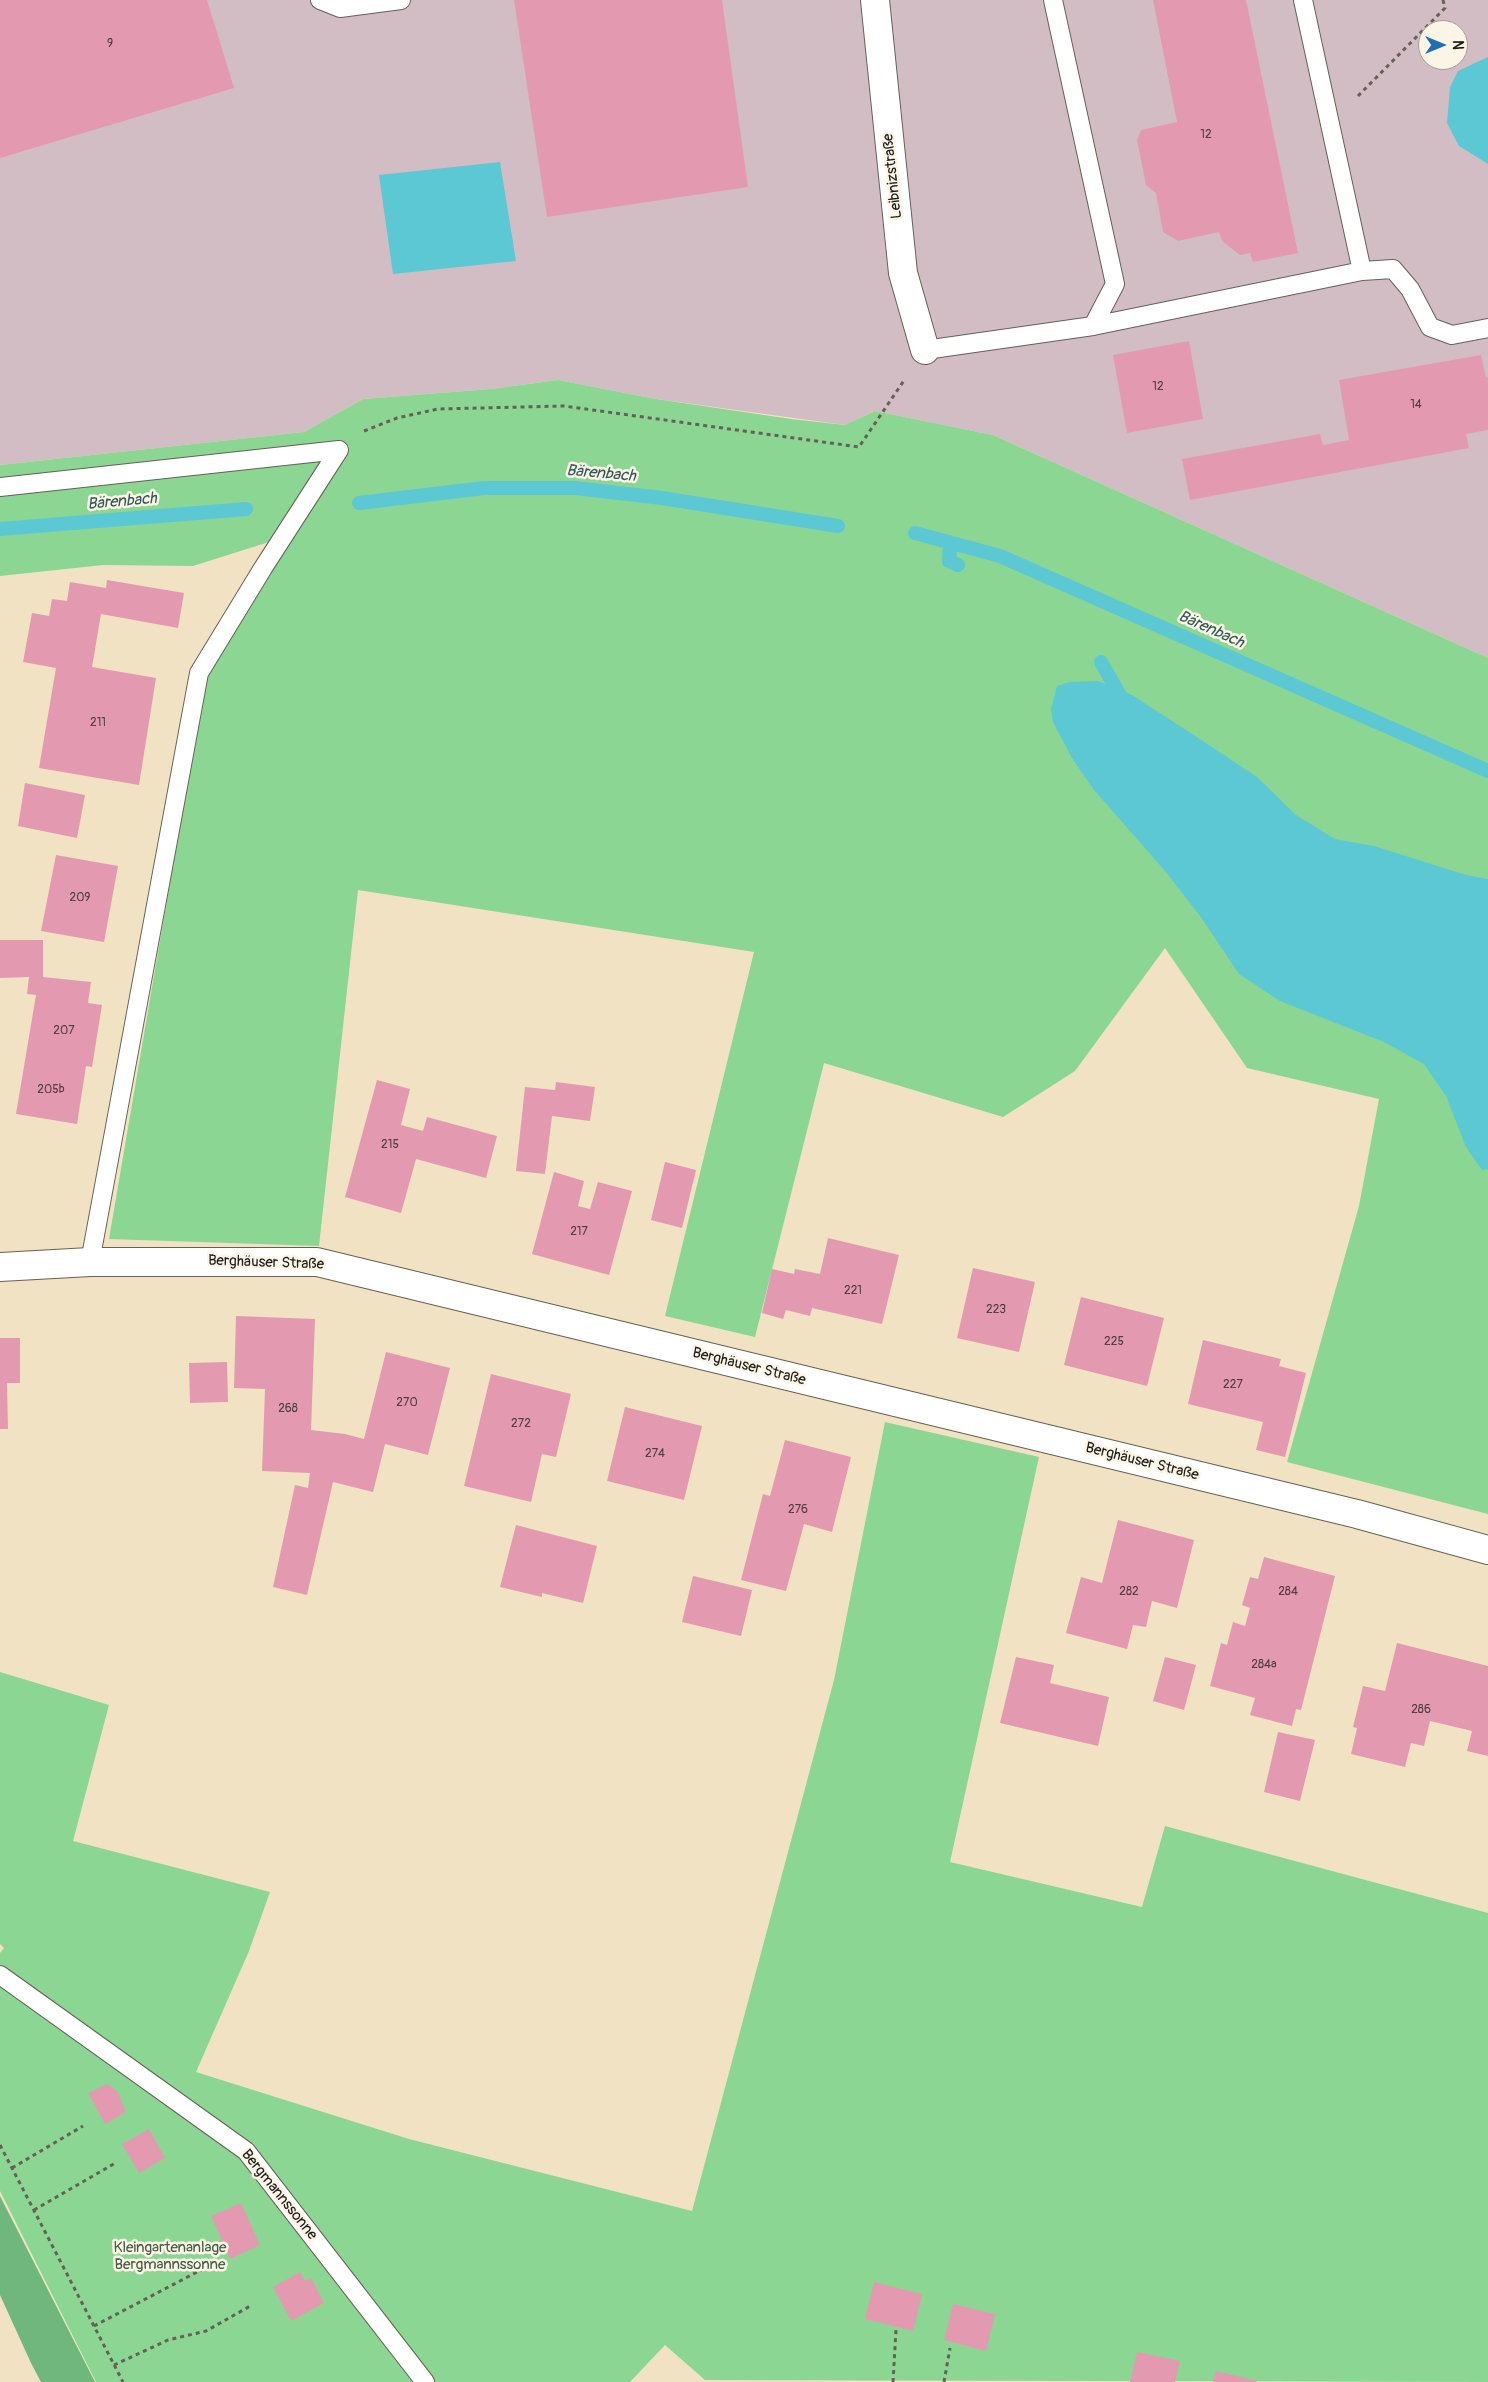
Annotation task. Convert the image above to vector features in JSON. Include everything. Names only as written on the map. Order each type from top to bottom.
[{"type":"street","name":"Leibnizstraße","points":[[875,0],[903,273],[925,350]]},
{"type":"street","name":"Berghäuser Straße","points":[[0,1267],[90,1262],[316,1262],[1357,1514],[1488,1550]]},
{"type":"lane","points":[[320,0],[340,8],[401,0]]},
{"type":"lane","points":[[1053,0],[1115,284],[1092,326]]},
{"type":"lane","points":[[1303,0],[1362,271]]},
{"type":"lane","points":[[925,350],[1092,326],[1362,271],[1393,269],[1410,289],[1430,327],[1452,335],[1488,328]]},
{"type":"lane","points":[[0,487],[339,450]]},
{"type":"lane","points":[[90,1262],[199,673],[263,568],[339,450]]},
{"type":"lane","name":"Bergmannssonne","points":[[0,1975],[246,2151],[425,2382]]},
{"type":"path","points":[[1331,123],[1445,8],[1443,0]]},
{"type":"path","points":[[339,450],[367,428],[397,418],[438,409],[564,406],[859,447],[925,350]]},
{"type":"path","points":[[12,2168],[83,2126]]},
{"type":"path","points":[[0,2145],[123,2382]]},
{"type":"path","points":[[34,2210],[117,2162]]},
{"type":"path","points":[[94,2326],[220,2260]]},
{"type":"path","points":[[114,2365],[168,2340],[206,2331],[252,2306]]},
{"type":"path","points":[[893,2382],[896,2330]]},
{"type":"path","points":[[944,2382],[950,2348]]},
{"type":"shaded area","points":[[0,0],[1488,0],[1488,658],[993,435],[875,411],[845,425],[656,399],[558,380],[491,389],[363,399],[304,432],[0,465]]},
{"type":"green space","points":[[558,380],[656,399],[791,419],[845,425],[875,411],[993,435],[1488,658],[1488,1514],[1287,1462],[1359,1206],[1379,1099],[1247,1068],[1165,948],[1075,1071],[1003,1117],[824,1063],[755,1337],[665,1316],[754,952],[358,890],[319,1246],[109,1239],[205,677],[269,542],[193,566],[103,565],[0,576],[0,465],[304,432],[363,399],[491,389]]},
{"type":"green space","name":"Kleingartenanlage Bergmannssonne","points":[[885,1422],[1039,1457],[950,1862],[1142,1907],[1165,1826],[1488,1913],[1488,2382],[705,2380],[665,2345],[630,2382],[96,2382],[0,2191],[0,1953],[4,1948],[0,1944],[0,1672],[109,1705],[73,1841],[270,1892],[249,1951],[196,2072],[409,2139],[692,2211],[834,1680]]},
{"type":"green space","points":[[0,2196],[95,2382],[41,2382],[31,2363],[0,2295]]},
{"type":"water","points":[[1488,57],[1488,164],[1459,146],[1447,123],[1450,87],[1458,71],[1468,70],[1468,66]]},
{"type":"water","points":[[500,162],[516,261],[393,274],[379,175]]},
{"type":"water","points":[[1098,681],[1132,695],[1257,777],[1296,815],[1335,839],[1374,846],[1466,875],[1488,879],[1488,1169],[1482,1170],[1466,1147],[1446,1096],[1424,1064],[1384,1042],[1280,1001],[1239,974],[1200,916],[1166,872],[1094,790],[1072,758],[1053,722],[1051,709],[1057,686],[1070,682]]},
{"type":"building","points":[[0,0],[207,0],[234,88],[0,158]]},
{"type":"building","points":[[514,0],[722,0],[748,187],[547,217]]},
{"type":"building","points":[[1153,0],[1246,0],[1298,253],[1253,262],[1250,253],[1240,255],[1222,241],[1219,232],[1178,241],[1163,232],[1156,193],[1146,185],[1137,140],[1141,130],[1177,122]]},
{"type":"building","points":[[1189,341],[1203,419],[1127,433],[1113,355]]},
{"type":"building","points":[[1481,355],[1486,378],[1488,377],[1488,430],[1466,434],[1469,448],[1190,500],[1182,459],[1320,434],[1323,445],[1349,440],[1339,380]]},
{"type":"building","points":[[107,580],[184,593],[178,628],[101,614],[92,667],[156,678],[139,785],[39,768],[56,668],[23,662],[32,613],[49,616],[52,599],[67,601],[70,582],[106,588]]},
{"type":"building","points":[[25,783],[85,795],[77,838],[18,826]]},
{"type":"building","points":[[56,855],[118,866],[104,942],[41,931]]},
{"type":"building","points":[[0,940],[43,940],[43,977],[91,982],[88,1003],[102,1005],[92,1067],[86,1066],[77,1124],[16,1114],[36,995],[27,994],[29,977],[0,978]]},
{"type":"building","points":[[377,1080],[410,1089],[401,1125],[423,1131],[427,1117],[497,1136],[486,1178],[416,1159],[401,1213],[345,1197]]},
{"type":"building","points":[[556,1082],[595,1087],[590,1121],[552,1116],[545,1174],[516,1171],[525,1087],[555,1090]]},
{"type":"building","points":[[665,1162],[696,1170],[682,1228],[651,1220]]},
{"type":"building","points":[[554,1172],[584,1181],[578,1206],[590,1209],[598,1182],[632,1191],[609,1275],[532,1254]]},
{"type":"building","points":[[828,1238],[899,1255],[882,1324],[812,1308],[810,1316],[786,1310],[783,1319],[762,1313],[772,1269],[794,1274],[795,1269],[820,1274]]},
{"type":"building","points":[[973,1268],[1035,1282],[1019,1352],[957,1338]]},
{"type":"building","points":[[1081,1297],[1164,1318],[1147,1386],[1064,1365]]},
{"type":"building","points":[[236,1316],[315,1319],[311,1430],[345,1434],[364,1439],[386,1352],[450,1368],[428,1455],[385,1444],[373,1492],[333,1482],[307,1595],[273,1587],[295,1485],[308,1488],[310,1473],[262,1471],[265,1389],[234,1388]]},
{"type":"building","points":[[0,1338],[20,1338],[20,1383],[7,1383],[8,1429],[0,1429]]},
{"type":"building","points":[[1203,1340],[1281,1359],[1279,1366],[1306,1373],[1285,1457],[1256,1450],[1263,1422],[1188,1404]]},
{"type":"building","points":[[227,1362],[228,1402],[190,1403],[189,1363]]},
{"type":"building","points":[[491,1374],[571,1394],[556,1457],[542,1454],[531,1502],[464,1486]]},
{"type":"building","points":[[625,1407],[702,1426],[684,1500],[607,1481]]},
{"type":"building","points":[[785,1440],[851,1457],[832,1532],[804,1524],[786,1591],[741,1580],[763,1494],[770,1496]]},
{"type":"building","points":[[1118,1520],[1194,1540],[1177,1608],[1152,1601],[1146,1627],[1133,1625],[1127,1649],[1066,1633],[1081,1577],[1102,1583]]},
{"type":"building","points":[[516,1525],[597,1546],[583,1603],[542,1593],[542,1597],[500,1587]]},
{"type":"building","points":[[1264,1557],[1335,1576],[1301,1710],[1296,1709],[1292,1726],[1250,1715],[1255,1698],[1210,1686],[1221,1643],[1227,1645],[1233,1622],[1245,1626],[1250,1608],[1242,1605],[1250,1577],[1258,1579]]},
{"type":"building","points":[[693,1576],[752,1590],[741,1636],[682,1622]]},
{"type":"building","points":[[1397,1643],[1488,1666],[1488,1756],[1467,1751],[1472,1731],[1430,1721],[1424,1746],[1411,1743],[1405,1767],[1351,1754],[1357,1728],[1353,1727],[1363,1686],[1385,1691]]},
{"type":"building","points":[[1016,1657],[1054,1665],[1050,1683],[1109,1697],[1098,1746],[1000,1723]]},
{"type":"building","points":[[1165,1657],[1196,1665],[1184,1710],[1153,1701]]},
{"type":"building","points":[[1278,1732],[1315,1740],[1300,1801],[1264,1792]]},
{"type":"building","points":[[107,2084],[117,2091],[126,2112],[105,2124],[88,2093]]},
{"type":"building","points":[[149,2129],[165,2158],[139,2173],[122,2144]]},
{"type":"building","points":[[241,2203],[260,2245],[230,2259],[211,2216]]},
{"type":"building","points":[[300,2272],[305,2281],[311,2278],[324,2303],[291,2321],[273,2287]]},
{"type":"building","points":[[874,2282],[922,2294],[913,2331],[865,2319]]},
{"type":"building","points":[[953,2304],[995,2314],[986,2351],[944,2340]]},
{"type":"building","points":[[1137,2352],[1180,2361],[1175,2382],[1130,2382]]},
{"type":"building","points":[[1216,2371],[1257,2381],[1213,2382]]},
{"type":"waterway","name":"Bärenbach","points":[[359,503],[484,488],[575,488],[662,498],[838,526]]},
{"type":"waterway","name":"Bärenbach","points":[[0,529],[246,509]]},
{"type":"waterway","name":"Bärenbach","points":[[915,533],[1000,556],[1488,771]]},
{"type":"waterway","points":[[950,543],[949,561],[958,565]]},
{"type":"waterway","points":[[1101,662],[1126,706]]}]
